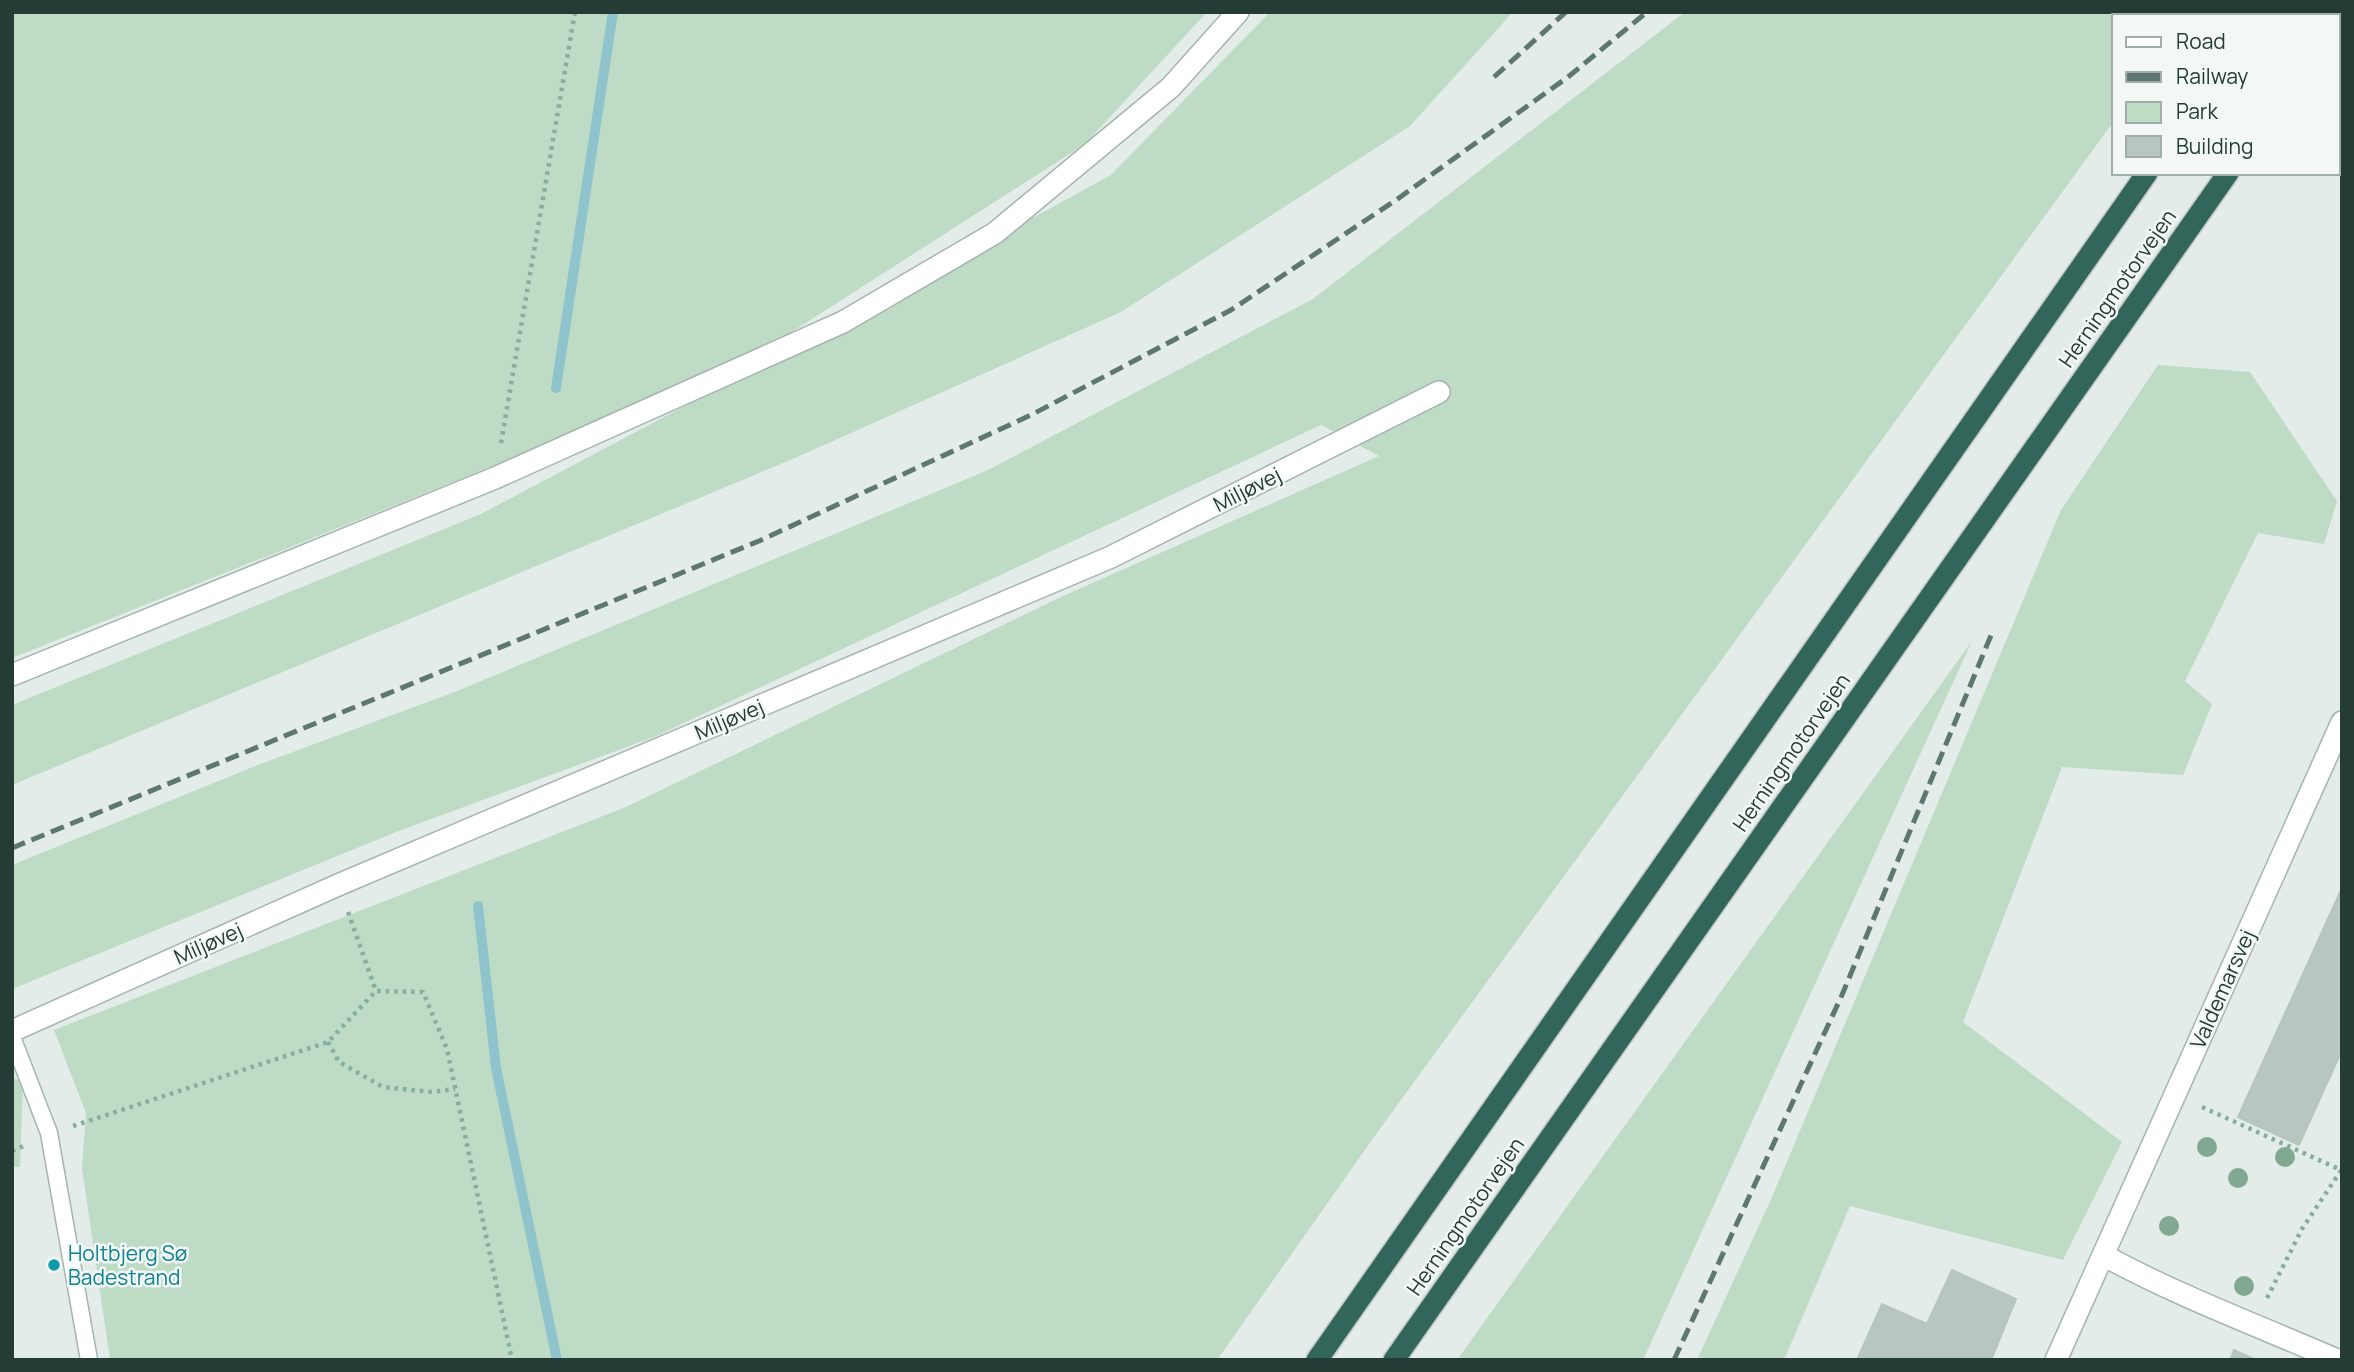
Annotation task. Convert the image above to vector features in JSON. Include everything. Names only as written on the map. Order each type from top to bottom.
[{"type":"highway","name":"Herningmotorvejen","points":[[1317,1360],[2146,175]]},
{"type":"highway","name":"Herningmotorvejen","points":[[1394,1360],[2227,175]]},
{"type":"street","points":[[12,675],[495,478],[843,322],[995,233],[1171,87],[1238,12]]},
{"type":"street","name":"Miljøvej","points":[[12,1031],[338,885],[1111,557],[1439,392]]},
{"type":"street","name":"Valdemarsvej","points":[[2056,1360],[2342,722]]},
{"type":"street","points":[[2103,1255],[2129,1269],[2337,1360]]},
{"type":"lane","points":[[12,1037],[49,1133],[89,1360]]},
{"type":"path","points":[[495,478],[575,12]]},
{"type":"path","points":[[338,885],[376,991]]},
{"type":"path","points":[[49,1133],[328,1042],[376,991],[423,992],[447,1049],[512,1360]]},
{"type":"path","points":[[328,1042],[339,1062],[383,1087],[432,1092],[455,1089]]},
{"type":"path","points":[[2202,1107],[2341,1169],[2302,1229],[2254,1325]]},
{"type":"green space","points":[[12,12],[1207,12],[1085,144],[790,333],[498,464],[12,658]]},
{"type":"green space","points":[[1270,12],[1513,12],[1410,126],[1121,312],[795,458],[12,785],[12,705],[481,514],[843,322],[1111,175]]},
{"type":"green space","points":[[1685,12],[2183,12],[2112,14],[2112,124],[1374,1137],[1217,1360],[110,1360],[82,1168],[86,1113],[54,1030],[626,807],[1061,597],[1379,456],[1321,425],[654,737],[396,832],[12,989],[12,865],[258,765],[457,691],[986,471],[1313,299]]},
{"type":"green space","points":[[2158,365],[2250,372],[2337,501],[2324,544],[2258,533],[2185,681],[2212,704],[2183,775],[2062,767],[1963,1022],[2122,1142],[2063,1260],[1850,1206],[1784,1360],[1697,1360],[1773,1195],[2061,510]]},
{"type":"green space","points":[[1972,641],[1643,1360],[1457,1360]]},
{"type":"green space","points":[[12,1078],[23,1081],[20,1167],[12,1167]]},
{"type":"building","points":[[2342,888],[2342,1050],[2299,1145],[2238,1117]]},
{"type":"building","points":[[1952,1270],[2016,1299],[1991,1360],[1857,1360],[1882,1304],[1927,1324]]},
{"type":"building","points":[[2234,1350],[2256,1360],[2230,1360]]},
{"type":"waterway","points":[[556,388],[613,12]]},
{"type":"waterway","points":[[478,906],[496,1068],[557,1360]]},
{"type":"railway","points":[[1494,77],[1566,12]]},
{"type":"railway","points":[[12,848],[759,541],[1031,415],[1231,310],[1396,200],[1568,77],[1647,12]]},
{"type":"railway","points":[[1674,1360],[1842,995],[1992,633]]},
{"type":"place","name":"Holtbjerg Sø Badestrand","points":[[54,1265]]}]
